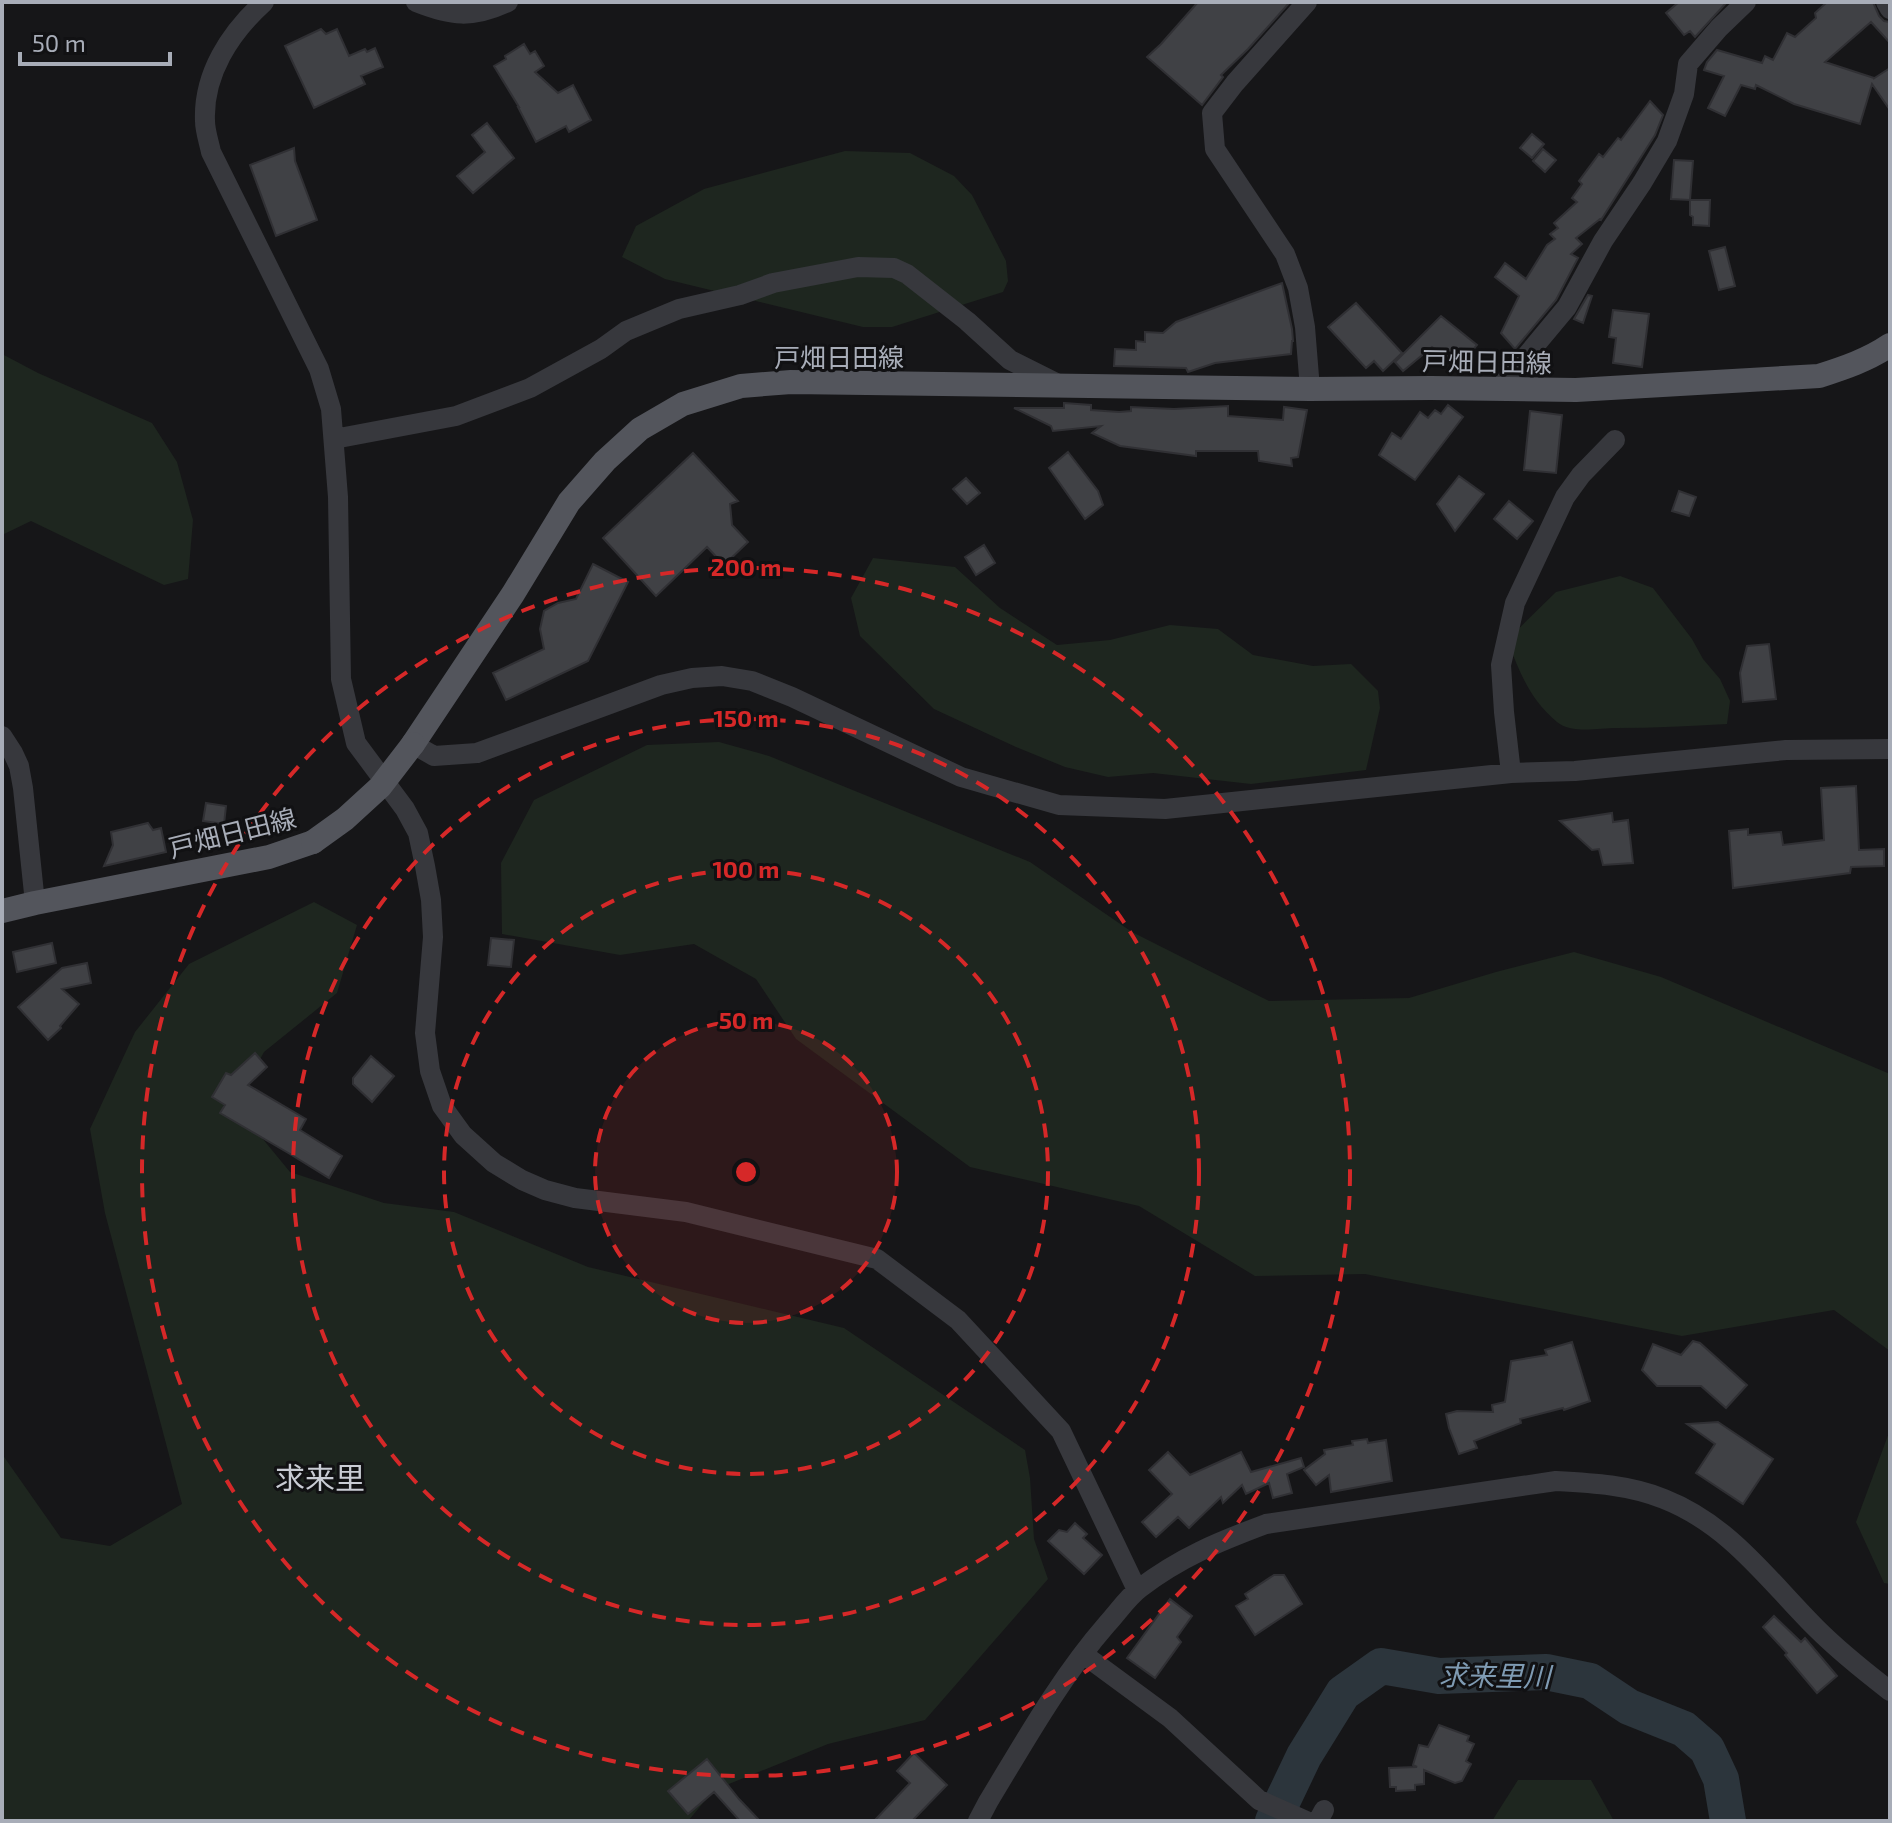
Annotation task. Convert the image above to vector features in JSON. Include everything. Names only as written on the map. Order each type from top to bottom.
[{"type":"main road","name":"戸畑日田線","points":[[2,911],[269,857],[313,842],[345,819],[380,787],[413,744],[513,594],[569,502],[605,461],[640,429],[683,404],[741,386],[791,382],[1576,390],[1819,376],[1853,365],[1890,345]]},
{"type":"street","points":[[264,2],[227,43],[212,75],[205,123],[215,162],[319,369],[331,409],[338,497],[341,679],[356,743],[405,809],[418,833],[431,900],[433,937],[425,1033],[430,1071],[442,1106],[463,1135],[494,1163],[545,1190],[575,1198],[686,1212],[877,1259],[958,1320],[1061,1431],[1137,1590]]},
{"type":"street","points":[[416,2],[460,15],[478,13],[508,2]]},
{"type":"street","points":[[1307,2],[1212,113],[1215,149],[1285,254],[1298,288],[1310,389]]},
{"type":"street","points":[[1498,390],[1567,307],[1603,241],[1667,141],[1684,94],[1688,64],[1746,2]]},
{"type":"street","points":[[1886,2],[1890,9]]},
{"type":"street","points":[[334,439],[456,416],[530,388],[601,349],[626,331],[679,309],[740,295],[773,283],[858,267],[894,268],[907,274],[1010,360],[1060,385]]},
{"type":"street","points":[[1511,773],[1501,665],[1515,603],[1565,497],[1581,475],[1615,440]]},
{"type":"street","points":[[413,744],[434,756],[477,753],[661,685],[692,678],[722,676],[752,681],[792,697],[961,777],[1059,805],[1165,809],[1511,773],[1575,771],[1786,750],[1890,749]]},
{"type":"street","points":[[2,736],[13,753],[21,777],[35,903]]},
{"type":"street","points":[[978,1821],[1061,1683],[1083,1654],[1137,1590],[1184,1558],[1266,1524],[1556,1481],[1624,1488],[1664,1499],[1707,1521],[1743,1549],[1844,1654],[1890,1691]]},
{"type":"street","points":[[1083,1654],[1170,1718],[1259,1800],[1306,1821]]},
{"type":"shaded area","points":[[845,151],[910,153],[954,176],[972,195],[1006,261],[1008,281],[1003,292],[892,327],[863,327],[665,279],[622,257],[636,226],[704,189]]},
{"type":"shaded area","points":[[2,354],[152,423],[177,462],[193,520],[188,579],[164,585],[31,521],[2,535]]},
{"type":"shaded area","points":[[873,558],[955,567],[1000,608],[1057,645],[1110,640],[1170,625],[1218,629],[1253,655],[1313,666],[1351,664],[1378,691],[1380,708],[1366,770],[1251,784],[1153,773],[1108,777],[1065,767],[1016,747],[934,709],[860,636],[851,598]]},
{"type":"shaded area","points":[[1620,576],[1653,588],[1692,639],[1703,659],[1720,679],[1730,701],[1727,724],[1577,729],[1563,726],[1539,704],[1526,684],[1507,640],[1556,592]]},
{"type":"shaded area","points":[[719,742],[769,756],[1030,862],[1132,932],[1269,1001],[1409,998],[1574,952],[1661,977],[1890,1074],[1890,1351],[1834,1310],[1682,1336],[1365,1274],[1255,1276],[1139,1206],[970,1167],[796,1039],[756,979],[694,944],[620,955],[502,934],[501,863],[534,800],[647,745]]},
{"type":"shaded area","points":[[314,902],[357,925],[337,993],[264,1052],[235,1105],[290,1172],[384,1203],[454,1212],[588,1267],[844,1328],[1025,1450],[1034,1539],[1048,1579],[925,1720],[828,1744],[714,1790],[688,1821],[2,1821],[2,1454],[61,1538],[110,1546],[182,1504],[105,1213],[90,1129],[135,1032],[189,964]]},
{"type":"shaded area","points":[[1890,1430],[1890,1584],[1884,1583],[1856,1522]]},
{"type":"shaded area","points":[[1518,1780],[1591,1780],[1614,1821],[1492,1821]]},
{"type":"building","points":[[1198,2],[1290,2],[1221,75],[1223,77],[1202,105],[1147,57]]},
{"type":"building","points":[[1679,2],[1727,2],[1695,37],[1690,31],[1684,35],[1666,13]]},
{"type":"building","points":[[1827,2],[1873,2],[1879,16],[1890,22],[1890,43],[1871,22],[1825,62],[1873,79],[1890,68],[1890,110],[1872,84],[1860,124],[1794,104],[1756,85],[1755,89],[1741,85],[1725,116],[1708,108],[1724,76],[1704,70],[1717,50],[1762,63],[1765,56],[1773,60],[1787,33],[1795,37],[1816,18],[1815,13]]},
{"type":"building","points":[[321,29],[326,34],[337,29],[349,56],[375,48],[383,67],[361,76],[365,84],[314,108],[285,46]]},
{"type":"building","points":[[524,44],[530,54],[535,51],[544,66],[535,72],[558,93],[573,85],[591,120],[569,132],[566,126],[536,142],[494,66]]},
{"type":"building","points":[[1650,101],[1663,115],[1655,135],[1601,220],[1576,238],[1582,244],[1571,254],[1578,258],[1556,300],[1515,349],[1501,333],[1519,296],[1495,277],[1505,263],[1526,279],[1547,245],[1555,239],[1550,234],[1558,228],[1554,223],[1577,202],[1572,198],[1582,184],[1579,181],[1599,154],[1603,157],[1618,138],[1621,140]]},
{"type":"building","points":[[487,123],[514,158],[473,193],[457,176],[485,152],[472,135]]},
{"type":"building","points":[[1532,134],[1544,144],[1532,158],[1520,148]]},
{"type":"building","points":[[294,148],[295,161],[317,220],[276,236],[250,165]]},
{"type":"building","points":[[1543,149],[1556,160],[1545,172],[1533,161]]},
{"type":"building","points":[[1674,160],[1693,161],[1690,200],[1671,199]]},
{"type":"building","points":[[1690,200],[1710,200],[1709,226],[1693,225]]},
{"type":"building","points":[[1725,247],[1735,286],[1719,290],[1709,251]]},
{"type":"building","points":[[1282,283],[1292,329],[1291,354],[1215,363],[1188,372],[1186,368],[1114,366],[1115,349],[1136,350],[1136,341],[1145,342],[1145,332],[1163,333],[1176,322]]},
{"type":"building","points":[[1588,295],[1592,296],[1583,323],[1574,319]]},
{"type":"building","points":[[1356,303],[1402,353],[1383,371],[1374,361],[1366,368],[1328,327]]},
{"type":"building","points":[[1613,310],[1649,314],[1642,367],[1613,363],[1616,338],[1609,337]]},
{"type":"building","points":[[1441,316],[1477,345],[1458,368],[1432,347],[1403,371],[1395,362]]},
{"type":"building","points":[[1064,403],[1091,405],[1091,410],[1119,412],[1131,411],[1131,407],[1174,409],[1228,406],[1228,416],[1283,420],[1284,407],[1307,410],[1298,457],[1291,458],[1292,466],[1259,461],[1258,451],[1196,451],[1196,456],[1120,446],[1092,433],[1101,426],[1053,431],[1051,426],[1014,408],[1064,408]]},
{"type":"building","points":[[1448,405],[1463,417],[1415,480],[1379,455],[1392,433],[1401,439],[1420,412],[1428,418],[1435,410],[1441,414]]},
{"type":"building","points":[[1530,411],[1562,415],[1556,473],[1524,470]]},
{"type":"building","points":[[1068,452],[1098,491],[1103,505],[1085,519],[1049,468]]},
{"type":"building","points":[[693,453],[738,501],[730,504],[732,525],[748,542],[724,565],[707,547],[656,596],[603,538]]},
{"type":"building","points":[[1459,476],[1484,494],[1455,531],[1437,504]]},
{"type":"building","points":[[966,478],[980,493],[967,504],[953,489]]},
{"type":"building","points":[[1679,491],[1696,497],[1689,516],[1672,511]]},
{"type":"building","points":[[1509,501],[1533,521],[1517,539],[1494,519]]},
{"type":"building","points":[[984,545],[995,563],[976,575],[965,557]]},
{"type":"building","points":[[593,564],[628,582],[588,661],[506,700],[493,673],[544,649],[540,629],[544,611],[558,603],[576,599]]},
{"type":"building","points":[[1769,644],[1776,699],[1743,702],[1740,673],[1747,646]]},
{"type":"building","points":[[1856,786],[1859,850],[1884,849],[1884,866],[1851,867],[1850,873],[1733,888],[1729,831],[1748,829],[1748,835],[1781,832],[1783,845],[1824,840],[1821,788]]},
{"type":"building","points":[[206,803],[226,806],[224,824],[203,821]]},
{"type":"building","points":[[1612,813],[1613,822],[1628,820],[1633,863],[1603,865],[1599,849],[1592,850],[1560,821]]},
{"type":"building","points":[[148,823],[153,830],[161,828],[166,852],[104,866],[113,845],[111,832]]},
{"type":"building","points":[[491,938],[514,940],[511,967],[488,965]]},
{"type":"building","points":[[52,943],[56,963],[17,972],[13,952]]},
{"type":"building","points":[[87,963],[91,983],[62,989],[79,1004],[48,1040],[18,1007],[62,968]]},
{"type":"building","points":[[255,1053],[267,1067],[248,1085],[306,1119],[300,1130],[342,1156],[329,1178],[220,1113],[225,1105],[212,1097],[226,1073],[231,1075]]},
{"type":"building","points":[[371,1056],[394,1076],[372,1102],[353,1084],[353,1078]]},
{"type":"building","points":[[1693,1341],[1700,1343],[1747,1385],[1726,1408],[1701,1386],[1657,1386],[1642,1370],[1653,1344],[1681,1355]]},
{"type":"building","points":[[1572,1342],[1590,1401],[1520,1419],[1521,1423],[1474,1441],[1477,1448],[1459,1454],[1446,1414],[1457,1411],[1493,1412],[1492,1405],[1505,1402],[1511,1361],[1547,1355],[1545,1350]]},
{"type":"building","points":[[1718,1422],[1773,1459],[1743,1504],[1696,1473],[1715,1444],[1687,1424]]},
{"type":"building","points":[[1367,1439],[1368,1443],[1386,1440],[1392,1481],[1331,1492],[1329,1475],[1316,1485],[1304,1470],[1325,1454],[1324,1450]]},
{"type":"building","points":[[1168,1452],[1190,1475],[1241,1452],[1251,1472],[1301,1458],[1304,1467],[1287,1474],[1292,1493],[1273,1498],[1269,1483],[1246,1494],[1242,1485],[1223,1503],[1221,1497],[1189,1528],[1178,1517],[1156,1537],[1142,1522],[1172,1494],[1149,1470]]},
{"type":"building","points":[[1075,1523],[1087,1534],[1083,1538],[1102,1555],[1084,1574],[1048,1541],[1059,1530],[1067,1532]]},
{"type":"building","points":[[1274,1575],[1284,1575],[1302,1604],[1255,1635],[1236,1606],[1248,1599],[1245,1594]]},
{"type":"building","points":[[1170,1599],[1192,1616],[1177,1637],[1181,1642],[1155,1678],[1127,1658]]},
{"type":"building","points":[[1774,1616],[1801,1642],[1805,1638],[1837,1676],[1817,1693],[1763,1627]]},
{"type":"building","points":[[1439,1725],[1469,1736],[1467,1741],[1474,1744],[1466,1761],[1471,1764],[1462,1781],[1455,1783],[1424,1770],[1424,1784],[1415,1785],[1415,1790],[1396,1791],[1396,1787],[1390,1787],[1389,1768],[1417,1767],[1413,1765],[1419,1745],[1428,1747]]},
{"type":"building","points":[[914,1753],[947,1785],[912,1821],[874,1821],[910,1783],[897,1771]]},
{"type":"building","points":[[707,1759],[760,1821],[740,1821],[714,1792],[688,1814],[668,1791]]},
{"type":"waterway","name":"求来里川","points":[[1273,1821],[1304,1756],[1343,1693],[1381,1666],[1439,1676],[1546,1672],[1590,1681],[1629,1707],[1684,1729],[1707,1749],[1721,1779],[1728,1821]]},
{"type":"district","name":"求来里","points":[[320,1477]]}]
